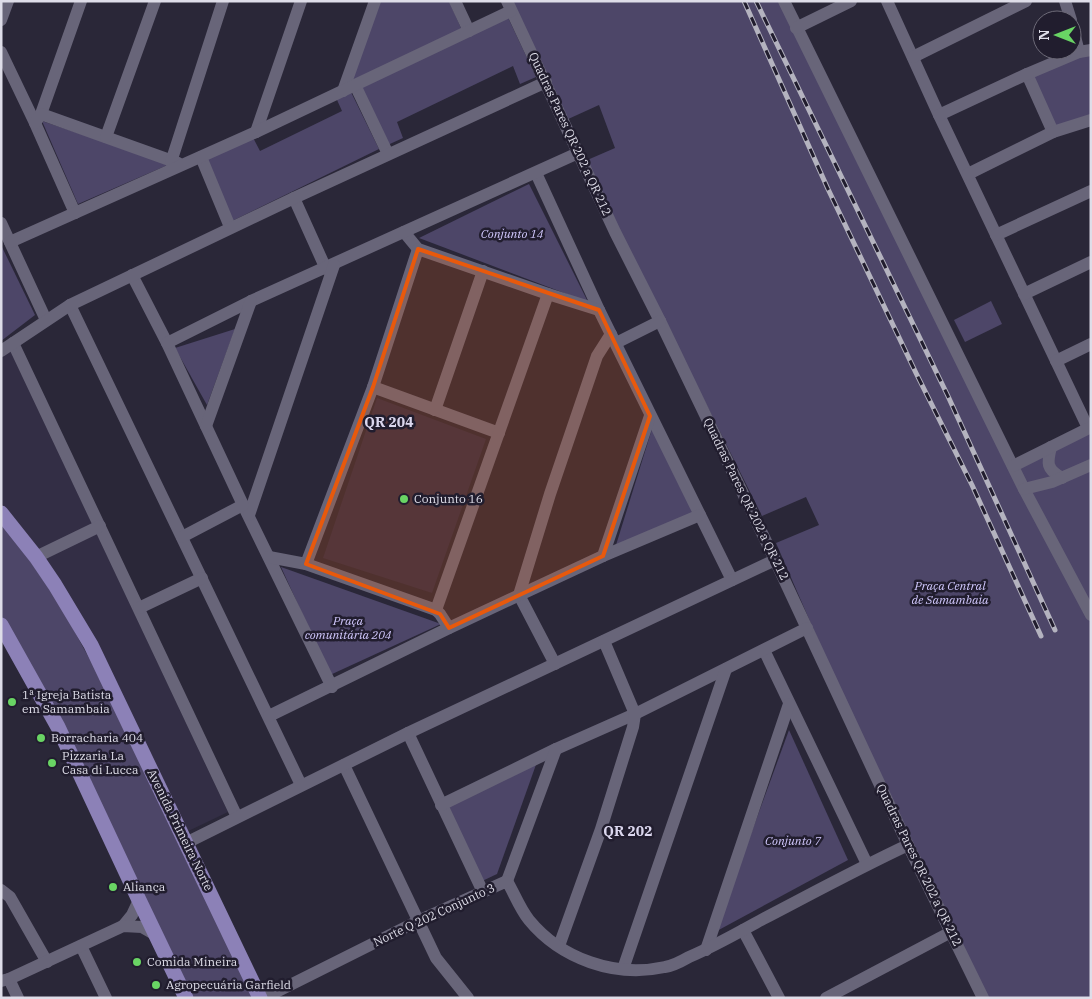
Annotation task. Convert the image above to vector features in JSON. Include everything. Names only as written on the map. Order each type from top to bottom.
[{"type":"main road","name":"Avenida Primeira Norte","points":[[1,513],[36,557],[91,645],[260,998]]},
{"type":"main road","points":[[1,624],[58,727],[186,998]]},
{"type":"street","points":[[1,20],[8,1]]},
{"type":"street","points":[[38,119],[82,1]]},
{"type":"street","points":[[106,136],[154,1]]},
{"type":"street","points":[[177,163],[223,1]]},
{"type":"street","points":[[256,132],[301,1]]},
{"type":"street","points":[[343,91],[376,1]]},
{"type":"street","points":[[455,1],[469,31]]},
{"type":"street","points":[[784,1],[1024,489],[1091,615]]},
{"type":"street","points":[[796,28],[851,1]]},
{"type":"street","points":[[887,1],[939,115],[1089,428],[1013,466]]},
{"type":"street","points":[[913,57],[1026,1]]},
{"type":"street","points":[[10,242],[75,213],[177,163],[201,157],[343,91],[469,31],[509,6]]},
{"type":"street","name":"Quadras Pares QR 202 a QR 212","points":[[509,6],[615,232],[775,560],[908,845],[983,998]]},
{"type":"street","points":[[939,115],[1027,74],[1085,51]]},
{"type":"street","points":[[1,52],[38,119],[75,213]]},
{"type":"street","points":[[1027,74],[1053,132]]},
{"type":"street","points":[[1,352],[70,305],[132,274],[546,82]]},
{"type":"street","points":[[355,85],[388,154]]},
{"type":"street","points":[[38,119],[106,136],[177,163]]},
{"type":"street","points":[[968,174],[1053,132],[1091,120]]},
{"type":"street","points":[[167,343],[252,301],[578,153]]},
{"type":"street","points":[[201,157],[230,228]]},
{"type":"street","points":[[536,173],[650,416],[732,580]]},
{"type":"street","points":[[996,235],[1091,190]]},
{"type":"street","points":[[182,537],[246,510],[330,267],[294,198]]},
{"type":"street","points":[[1,223],[46,320]]},
{"type":"street","points":[[404,232],[418,249],[599,310]]},
{"type":"street","points":[[306,564],[373,387],[418,249]]},
{"type":"street","points":[[1024,294],[1091,262]]},
{"type":"street","points":[[434,410],[483,271]]},
{"type":"street","points":[[132,274],[332,687]]},
{"type":"street","points":[[436,610],[548,294]]},
{"type":"street","points":[[206,426],[252,301]]},
{"type":"street","points":[[70,305],[301,786]]},
{"type":"street","points":[[554,664],[519,595],[550,494],[598,356],[614,339],[660,321]]},
{"type":"street","points":[[13,343],[237,817]]},
{"type":"street","points":[[1056,361],[1091,344]]},
{"type":"street","points":[[373,387],[499,433]]},
{"type":"street","points":[[603,556],[650,416]]},
{"type":"street","points":[[1051,447],[1048,460],[1049,467],[1053,473],[1062,478]]},
{"type":"street","points":[[1024,489],[1062,478],[1091,465]]},
{"type":"street","points":[[269,716],[519,595],[603,556],[700,515]]},
{"type":"street","points":[[36,557],[100,526]]},
{"type":"street","points":[[268,557],[306,564],[436,610],[449,628]]},
{"type":"street","points":[[186,843],[408,734],[775,560]]},
{"type":"street","points":[[139,608],[202,578]]},
{"type":"street","points":[[441,804],[635,714],[807,628]]},
{"type":"street","points":[[559,946],[601,829],[634,727],[635,714],[604,641]]},
{"type":"street","points":[[764,650],[867,864]]},
{"type":"street","points":[[623,969],[726,669]]},
{"type":"street","points":[[706,950],[789,704]]},
{"type":"street","points":[[408,734],[482,892]]},
{"type":"street","points":[[507,880],[556,749]]},
{"type":"street","points":[[344,765],[436,958],[468,998]]},
{"type":"street","name":"Norte Q 202 Conjunto 3","points":[[264,998],[418,921],[507,880],[527,918],[542,935],[573,956],[589,962],[623,969],[640,970],[666,967],[706,950],[867,864],[908,845]]},
{"type":"street","points":[[1,890],[10,897],[47,962]]},
{"type":"street","points":[[18,998],[5,980],[123,926],[132,915],[139,900]]},
{"type":"street","points":[[123,926],[138,926],[156,935]]},
{"type":"street","points":[[743,930],[779,998]]},
{"type":"street","points":[[826,998],[951,932]]},
{"type":"street","points":[[81,946],[106,998]]},
{"type":"highlighted area","points":[[418,249],[599,310],[650,416],[603,556],[449,628],[440,614],[306,564],[373,387]]},
{"type":"shaded area","points":[[7,343],[228,812],[180,835],[112,695],[31,553],[1,516],[1,347]]},
{"type":"shaded area","name":"Conjunto 16","points":[[377,398],[486,439],[432,593],[323,558]]},
{"type":"green space","points":[[371,1],[449,1],[461,28],[505,11],[536,77],[520,84],[513,66],[397,122],[403,138],[381,148],[349,83]]},
{"type":"green space","name":"Praça Central de Samambaia","points":[[510,1],[786,1],[1013,466],[1091,427],[1091,998],[980,998],[915,863],[776,543],[819,525],[806,497],[762,516],[585,161],[615,148],[599,105],[566,120]]},
{"type":"green space","points":[[1091,50],[1091,120],[1053,132],[1027,74],[1064,60],[1082,60],[1082,53]]},
{"type":"green space","points":[[347,84],[379,149],[230,222],[200,152],[249,130],[260,151],[342,111],[333,91]]},
{"type":"green space","points":[[42,121],[170,164],[78,204]]},
{"type":"green space","name":"Conjunto 14","points":[[529,184],[588,302],[419,238]]},
{"type":"green space","points":[[1,245],[35,315],[1,341]]},
{"type":"green space","points":[[991,301],[1002,324],[965,342],[954,320]]},
{"type":"green space","points":[[235,329],[207,405],[175,348]]},
{"type":"green space","points":[[652,429],[696,514],[616,545]]},
{"type":"green space","points":[[1,519],[59,603],[114,704],[255,998],[194,998],[62,726],[1,624]]},
{"type":"green space","name":"Praça comunitária 204","points":[[281,567],[441,624],[330,675]]},
{"type":"green space","name":"Conjunto 7","points":[[789,730],[848,860],[715,932]]},
{"type":"green space","points":[[538,759],[497,874],[478,883],[444,804]]},
{"type":"railway","points":[[744,1],[828,189],[972,485],[1041,636]]},
{"type":"railway","points":[[756,1],[947,394],[1055,630]]},
{"type":"place","name":"Conjunto 16","points":[[404,499]]},
{"type":"place","name":"1ª Igreja Batista em Samambaia","points":[[12,702]]},
{"type":"place","name":"Borracharia 404","points":[[41,738]]},
{"type":"place","name":"Pizzaria La Casa di Lucca","points":[[52,763]]},
{"type":"place","name":"Aliança","points":[[113,887]]},
{"type":"place","name":"Comida Mineira","points":[[137,962]]},
{"type":"place","name":"Agropecuária Garfield","points":[[156,985]]},
{"type":"district","name":"QR 204","points":[[389,422]]},
{"type":"district","name":"QR 202","points":[[628,831]]}]
